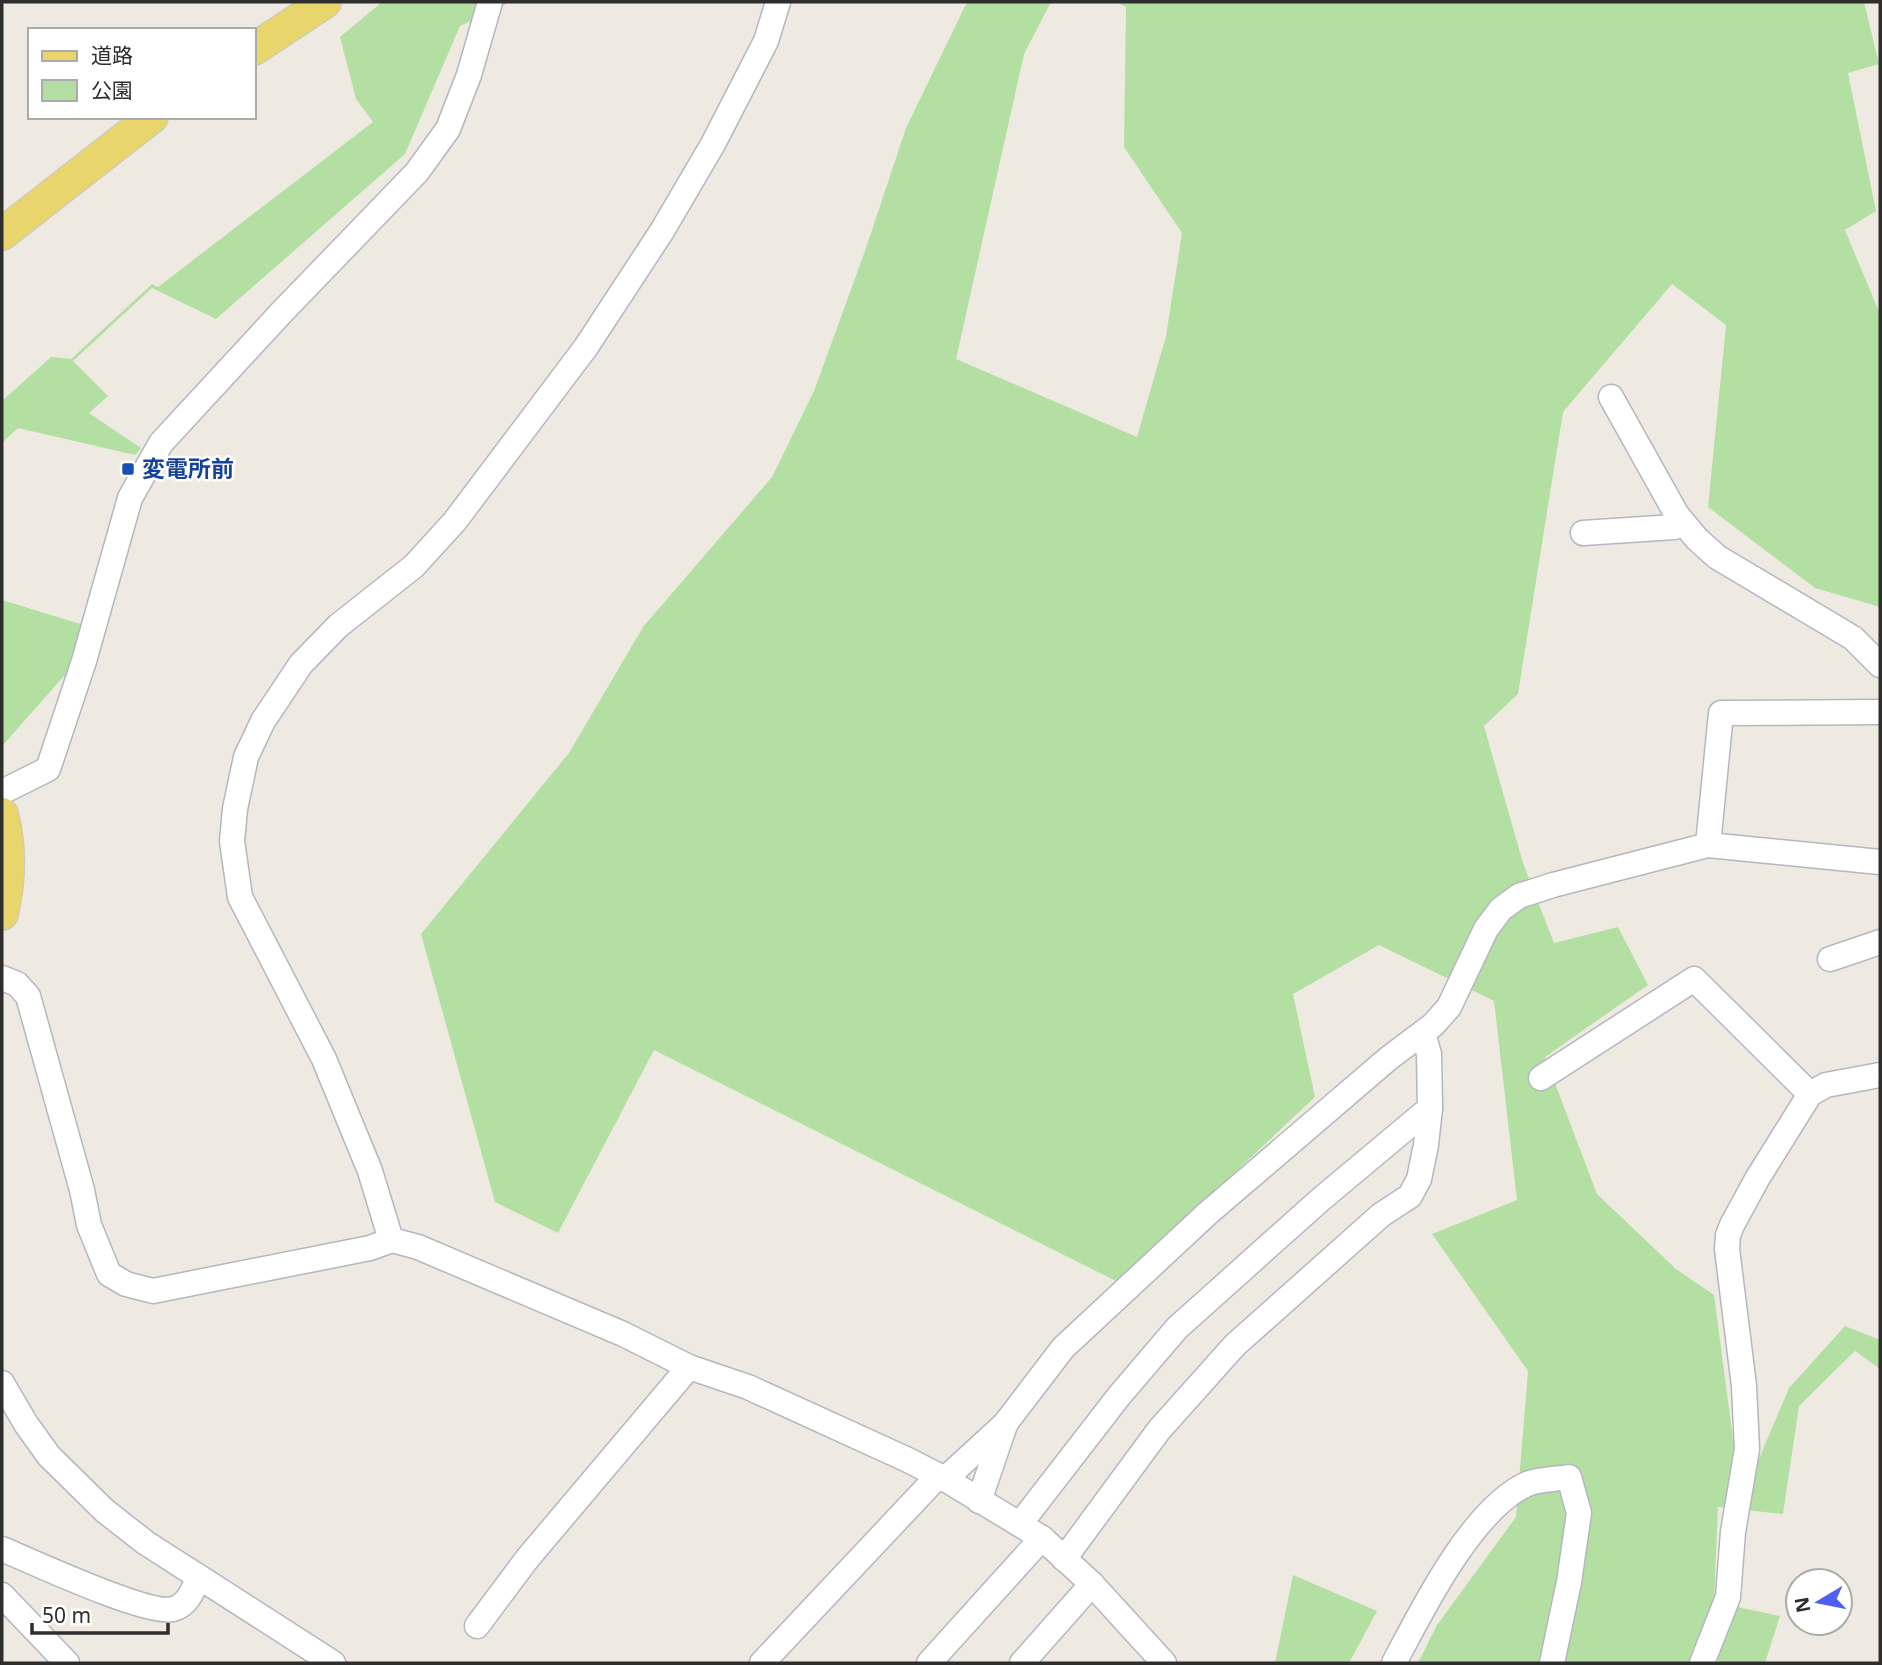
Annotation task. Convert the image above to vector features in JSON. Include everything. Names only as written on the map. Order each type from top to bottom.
[{"type":"main road","points":[[256,48],[325,2]]},
{"type":"main road","points":[[2,234],[149,119]]},
{"type":"main road","points":[[2,814],[9,856],[8,887],[2,914]]},
{"type":"street","points":[[2,792],[48,769],[84,661],[130,498],[161,443],[417,172],[448,129],[469,75],[489,2]]},
{"type":"street","points":[[391,1240],[370,1171],[324,1059],[240,897],[232,841],[235,809],[246,757],[263,721],[301,664],[338,626],[414,566],[455,521],[586,347],[662,231],[713,144],[766,41],[778,2]]},
{"type":"street","points":[[1611,397],[1683,523],[1696,539],[1717,557],[1853,638],[1880,665]]},
{"type":"street","points":[[1583,533],[1674,527],[1683,523]]},
{"type":"street","points":[[1708,845],[1721,713],[1880,712]]},
{"type":"street","points":[[762,1663],[942,1478],[1005,1424],[1063,1348],[1208,1213],[1389,1058],[1433,1025],[1449,1007],[1486,929],[1501,909],[1519,896],[1708,845],[1880,862]]},
{"type":"street","points":[[1830,959],[1880,942]]},
{"type":"street","points":[[2,978],[18,984],[28,996],[89,1224],[109,1274],[127,1284],[153,1291],[370,1248],[391,1240],[418,1247],[610,1329],[689,1367],[760,1392],[942,1478],[1042,1538],[1092,1584],[1164,1663]]},
{"type":"street","points":[[1541,1078],[1694,979],[1810,1094]]},
{"type":"street","points":[[1064,1559],[1159,1430],[1235,1345],[1381,1216],[1410,1196],[1419,1179],[1430,1108],[1429,1054],[1423,1032]]},
{"type":"street","points":[[1702,1663],[1728,1597],[1733,1532],[1746,1448],[1745,1386],[1727,1249],[1728,1235],[1757,1180],[1810,1094],[1826,1085],[1880,1074]]},
{"type":"street","points":[[1020,1524],[1119,1396],[1177,1328],[1320,1200],[1430,1108]]},
{"type":"street","points":[[477,1626],[527,1559],[689,1367]]},
{"type":"street","points":[[2,1383],[49,1456],[105,1511],[146,1543],[333,1663]]},
{"type":"street","points":[[979,1501],[1005,1424]]},
{"type":"street","points":[[1394,1663],[1449,1563],[1500,1500],[1529,1483],[1570,1477],[1579,1513],[1569,1582],[1552,1663]]},
{"type":"street","points":[[929,1663],[1042,1538]]},
{"type":"street","points":[[2,1549],[153,1609],[172,1610],[186,1602],[199,1577]]},
{"type":"street","points":[[1022,1663],[1092,1584]]},
{"type":"street","points":[[2,1595],[67,1663]]},
{"type":"green space","points":[[382,2],[510,2],[460,26],[405,154],[216,319],[152,288],[73,361],[108,396],[89,413],[141,448],[135,455],[18,428],[2,443],[2,401],[51,357],[71,359],[152,284],[158,287],[373,122],[356,99],[340,37]]},
{"type":"green space","points":[[967,2],[1051,2],[1024,54],[956,359],[1137,437],[1166,336],[1182,233],[1124,147],[1126,7],[1116,2],[1864,2],[1879,64],[1848,73],[1876,211],[1845,230],[1880,314],[1880,607],[1815,588],[1708,507],[1726,325],[1672,284],[1563,412],[1518,694],[1484,726],[1523,863],[1554,943],[1618,927],[1648,985],[1545,1057],[1597,1194],[1676,1269],[1714,1295],[1733,1439],[1758,1461],[1789,1388],[1845,1326],[1880,1340],[1880,1369],[1855,1351],[1799,1406],[1783,1514],[1718,1507],[1714,1602],[1780,1616],[1765,1663],[1723,1663],[1697,1650],[1690,1663],[1418,1663],[1437,1625],[1516,1517],[1528,1371],[1432,1234],[1517,1200],[1494,1001],[1379,945],[1293,994],[1315,1097],[1118,1282],[654,1050],[558,1233],[495,1202],[421,934],[569,753],[643,627],[772,477],[814,391],[906,128]]},
{"type":"green space","points":[[2,600],[87,626],[70,681],[64,676],[3,745]]},
{"type":"green space","points":[[1293,1575],[1377,1611],[1349,1663],[1275,1663]]},
{"type":"place","name":"変電所前","points":[[128,469]]}]
